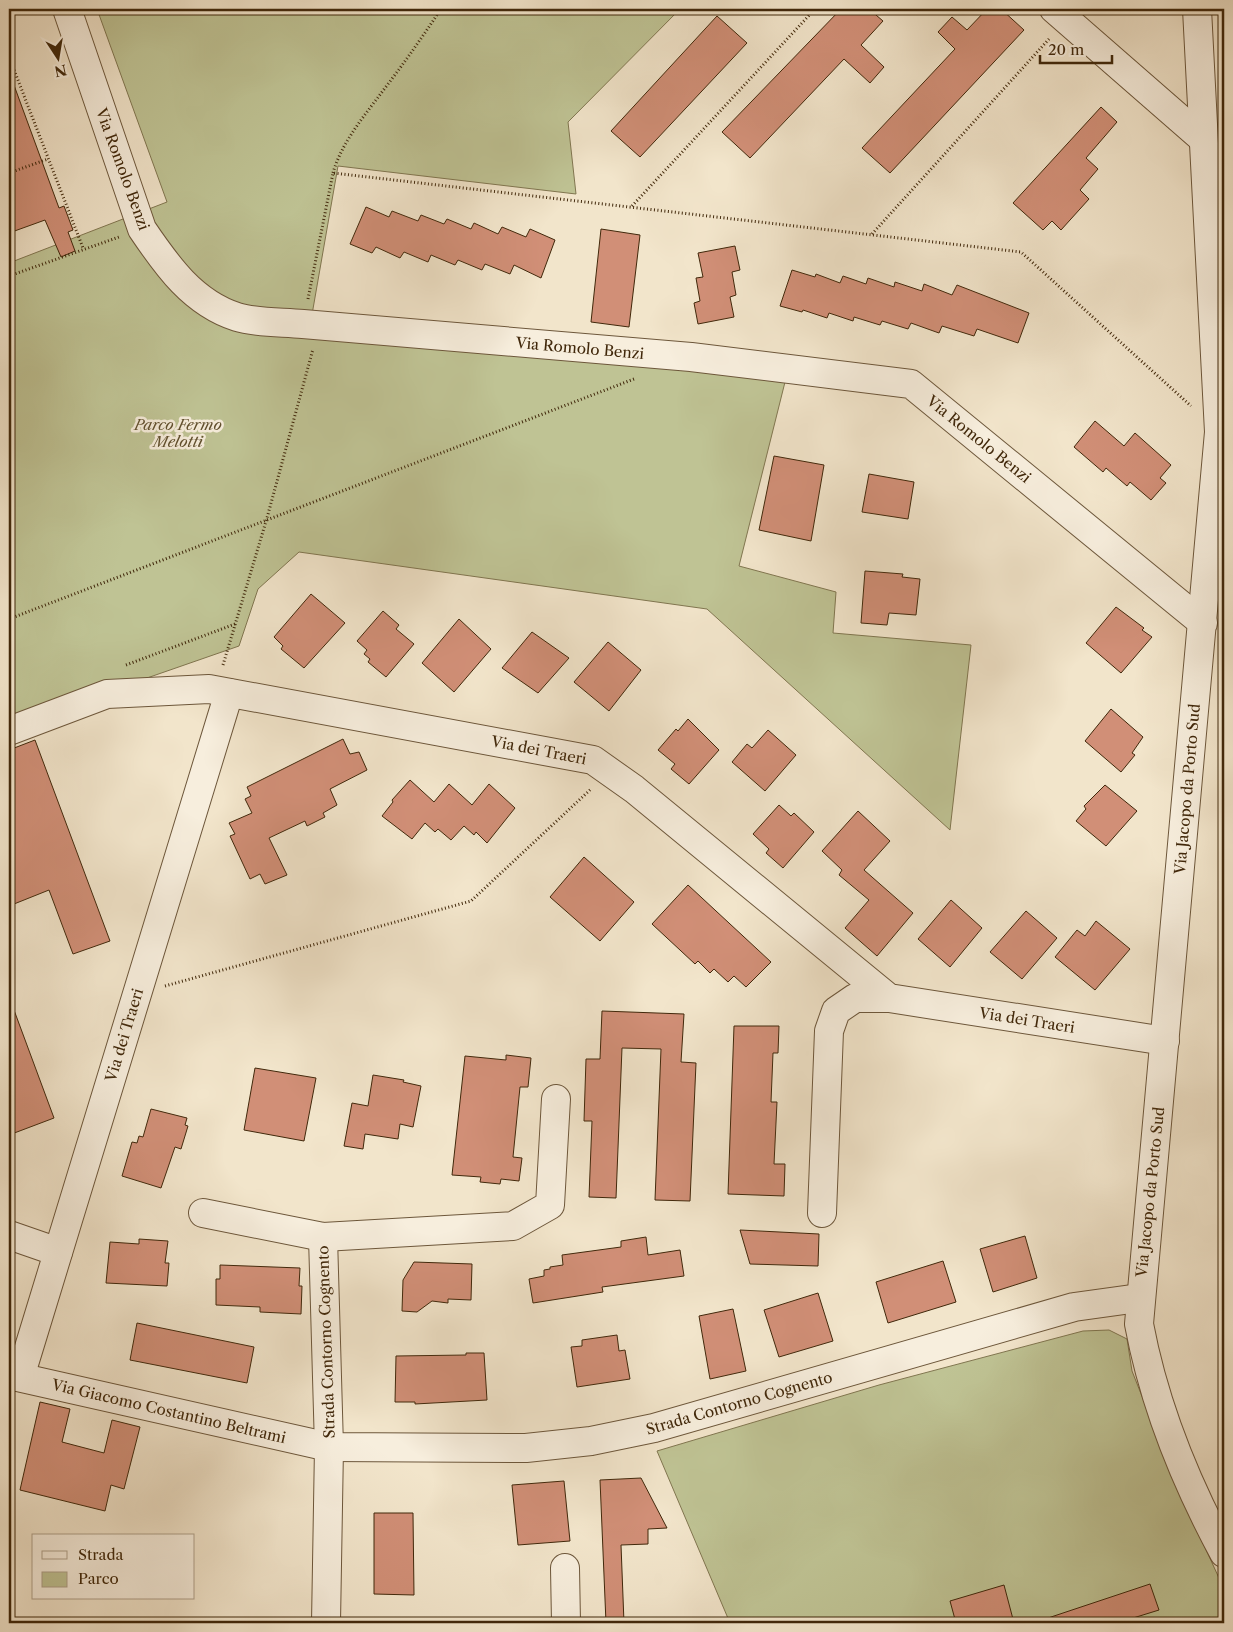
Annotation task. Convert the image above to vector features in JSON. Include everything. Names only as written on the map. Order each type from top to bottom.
[{"type":"street","name":"Via Romolo Benzi","points":[[67,9],[142,229],[163,260],[190,290],[214,307],[238,317],[311,325],[691,357],[910,384],[1203,623]]},
{"type":"street","name":"Via Jacopo da Porto Sud","points":[[1197,9],[1203,139],[1222,432],[1139,1324],[1146,1364],[1161,1412],[1184,1469],[1224,1553]]},
{"type":"street","points":[[1060,14],[1203,139]]},
{"type":"street","name":"Via dei Traeri","points":[[14,1376],[58,1252],[137,994],[222,692]]},
{"type":"street","name":"Via dei Traeri","points":[[9,731],[108,694],[222,692],[594,760],[642,795],[889,998]]},
{"type":"street","name":"Via dei Traeri","points":[[822,1213],[829,1031],[836,1011],[855,998],[889,998],[1165,1041]]},
{"type":"street","name":"Strada Contorno Cognento","points":[[203,1213],[322,1238],[513,1226],[550,1205],[556,1099]]},
{"type":"street","points":[[9,1235],[58,1252]]},
{"type":"street","name":"Strada Contorno Cognento","points":[[322,1238],[329,1447],[326,1623]]},
{"type":"street","name":"Strada Contorno Cognento","points":[[329,1447],[526,1448],[591,1441],[654,1428],[1074,1307],[1140,1298]]},
{"type":"street","name":"Via Giacomo Costantino Beltrami","points":[[14,1376],[329,1447]]},
{"type":"street","points":[[565,1568],[566,1623]]},
{"type":"path","points":[[222,692],[267,518],[311,325],[333,173],[337,158],[354,130],[418,45],[441,9]]},
{"type":"path","points":[[631,206],[815,9]]},
{"type":"path","points":[[872,234],[1060,14]]},
{"type":"path","points":[[9,57],[83,248]]},
{"type":"path","points":[[9,76],[15,74]]},
{"type":"path","points":[[9,173],[48,159]]},
{"type":"path","points":[[333,173],[1021,252],[1222,432]]},
{"type":"path","points":[[9,276],[83,248],[142,229]]},
{"type":"path","points":[[9,619],[267,518],[636,378]]},
{"type":"path","points":[[137,994],[471,901],[609,771]]},
{"type":"green space","name":"Parco Fermo Melotti","points":[[97,9],[680,9],[568,122],[576,194],[338,166],[310,326],[786,378],[739,566],[836,592],[833,633],[971,645],[950,830],[707,609],[299,552],[258,589],[239,646],[9,726],[9,263],[167,202]]},
{"type":"green space","points":[[1109,1330],[1127,1339],[1132,1371],[1181,1495],[1224,1589],[1224,1623],[730,1623],[657,1451],[879,1385],[1083,1331]]},
{"type":"building","points":[[841,9],[869,9],[883,21],[861,45],[884,67],[870,83],[844,59],[750,158],[722,132]]},
{"type":"building","points":[[987,9],[1001,9],[1024,30],[890,173],[862,148],[955,49],[938,32],[952,17],[967,30]]},
{"type":"building","points":[[717,16],[747,43],[640,157],[611,131]]},
{"type":"building","points":[[9,77],[11,77],[59,208],[64,206],[73,230],[68,232],[75,251],[61,257],[45,220],[9,233]]},
{"type":"building","points":[[1101,107],[1117,122],[1086,158],[1098,169],[1080,190],[1089,199],[1061,230],[1052,221],[1043,230],[1013,203]]},
{"type":"building","points":[[366,207],[389,217],[392,211],[418,221],[421,215],[444,224],[447,219],[471,229],[474,223],[498,234],[502,227],[526,237],[530,229],[555,240],[541,278],[514,265],[510,274],[485,264],[482,270],[458,260],[455,265],[431,255],[428,262],[404,252],[400,258],[376,247],[372,253],[350,244]]},
{"type":"building","points":[[601,229],[640,235],[629,327],[591,322]]},
{"type":"building","points":[[735,246],[740,270],[732,272],[736,295],[730,297],[734,317],[698,324],[694,303],[700,301],[696,278],[703,277],[698,253]]},
{"type":"building","points":[[792,270],[815,277],[816,274],[840,283],[843,276],[866,284],[868,278],[894,287],[895,282],[922,291],[924,284],[952,295],[957,285],[1029,313],[1018,343],[977,329],[974,336],[942,326],[939,333],[911,323],[908,329],[882,321],[880,325],[854,317],[853,321],[829,313],[827,318],[803,310],[802,312],[780,306]]},
{"type":"building","points":[[1095,421],[1124,446],[1135,433],[1171,465],[1160,478],[1166,483],[1151,500],[1130,482],[1127,486],[1106,468],[1103,472],[1074,447]]},
{"type":"building","points":[[774,456],[824,465],[811,541],[759,530]]},
{"type":"building","points":[[869,474],[914,482],[908,519],[862,512]]},
{"type":"building","points":[[865,571],[903,574],[902,577],[920,579],[916,615],[889,613],[887,625],[861,623]]},
{"type":"building","points":[[311,594],[345,623],[304,668],[281,649],[283,646],[274,637]]},
{"type":"building","points":[[1116,607],[1144,628],[1142,630],[1152,637],[1121,673],[1086,643]]},
{"type":"building","points":[[383,611],[399,625],[396,629],[414,644],[386,677],[368,662],[370,659],[364,654],[367,650],[357,641]]},
{"type":"building","points":[[459,619],[491,649],[454,692],[422,663]]},
{"type":"building","points":[[532,632],[569,658],[538,693],[502,668]]},
{"type":"building","points":[[608,642],[641,670],[609,711],[574,682]]},
{"type":"building","points":[[1111,709],[1143,737],[1132,753],[1135,755],[1121,772],[1085,741]]},
{"type":"building","points":[[688,719],[719,750],[689,784],[671,769],[675,764],[658,750],[676,729],[678,731]]},
{"type":"building","points":[[768,730],[796,755],[765,791],[732,762],[747,744],[752,748]]},
{"type":"building","points":[[343,739],[350,754],[359,752],[367,770],[330,789],[337,805],[323,813],[325,817],[307,826],[305,821],[269,838],[287,875],[265,884],[260,874],[250,879],[230,836],[235,834],[229,823],[252,813],[245,799],[251,796],[247,787]]},
{"type":"building","points":[[35,740],[110,941],[73,954],[49,890],[9,906],[9,750]]},
{"type":"building","points":[[410,780],[434,802],[449,784],[472,805],[489,784],[515,808],[487,843],[476,832],[474,835],[464,826],[451,840],[438,829],[435,832],[425,823],[412,839],[382,816],[393,802],[392,800]]},
{"type":"building","points":[[1105,785],[1137,811],[1106,846],[1076,821],[1086,809],[1084,806]]},
{"type":"building","points":[[779,805],[791,816],[794,813],[814,832],[783,868],[766,853],[769,849],[753,834]]},
{"type":"building","points":[[858,811],[890,841],[864,870],[913,913],[877,956],[845,928],[869,900],[839,875],[842,870],[822,851]]},
{"type":"building","points":[[584,857],[634,902],[600,941],[550,897]]},
{"type":"building","points":[[688,885],[771,962],[746,987],[734,976],[728,982],[714,969],[710,973],[698,961],[695,964],[652,924]]},
{"type":"building","points":[[951,900],[982,928],[950,967],[918,939]]},
{"type":"building","points":[[1026,911],[1057,938],[1022,979],[990,952]]},
{"type":"building","points":[[1096,921],[1130,949],[1095,990],[1055,957],[1077,930],[1085,936]]},
{"type":"building","points":[[9,1002],[11,1002],[54,1118],[9,1135]]},
{"type":"building","points":[[602,1011],[684,1014],[681,1062],[696,1063],[690,1201],[655,1200],[661,1049],[622,1048],[616,1198],[589,1197],[592,1121],[584,1121],[586,1059],[600,1059]]},
{"type":"building","points":[[734,1026],[779,1026],[778,1053],[773,1053],[771,1102],[777,1102],[774,1164],[785,1164],[784,1196],[728,1194]]},
{"type":"building","points":[[506,1055],[531,1058],[528,1087],[520,1087],[513,1157],[522,1158],[519,1181],[501,1179],[500,1184],[480,1182],[481,1177],[452,1175],[465,1056],[506,1060]]},
{"type":"building","points":[[255,1068],[316,1078],[304,1141],[244,1130]]},
{"type":"building","points":[[373,1075],[404,1080],[403,1082],[421,1086],[413,1127],[400,1124],[398,1139],[365,1134],[363,1149],[344,1146],[352,1103],[368,1106]]},
{"type":"building","points":[[151,1109],[187,1118],[185,1125],[188,1126],[181,1149],[175,1147],[161,1188],[122,1176],[132,1142],[137,1143],[139,1136],[143,1137]]},
{"type":"building","points":[[740,1230],[819,1234],[818,1266],[750,1264]]},
{"type":"building","points":[[1025,1236],[1037,1278],[993,1292],[980,1249]]},
{"type":"building","points":[[646,1237],[648,1255],[680,1250],[684,1276],[602,1287],[603,1292],[533,1303],[529,1279],[544,1276],[544,1270],[550,1269],[550,1267],[563,1265],[562,1255],[621,1247],[621,1241]]},
{"type":"building","points":[[139,1239],[168,1241],[165,1263],[169,1263],[167,1286],[106,1283],[110,1242],[139,1244]]},
{"type":"building","points":[[943,1261],[956,1302],[888,1323],[876,1282]]},
{"type":"building","points":[[414,1262],[472,1264],[471,1300],[448,1299],[448,1303],[432,1301],[417,1312],[402,1311],[403,1280]]},
{"type":"building","points":[[220,1265],[300,1268],[299,1286],[302,1286],[301,1314],[260,1312],[260,1307],[216,1305],[216,1279],[220,1279]]},
{"type":"building","points":[[818,1293],[833,1341],[779,1357],[764,1310]]},
{"type":"building","points":[[733,1309],[746,1371],[710,1379],[699,1316]]},
{"type":"building","points":[[137,1323],[254,1347],[247,1383],[130,1360]]},
{"type":"building","points":[[617,1335],[619,1351],[625,1350],[630,1379],[577,1387],[571,1347],[582,1346],[582,1340]]},
{"type":"building","points":[[466,1353],[484,1353],[487,1400],[415,1404],[415,1402],[395,1402],[396,1356],[466,1355]]},
{"type":"building","points":[[40,1402],[70,1409],[62,1442],[104,1453],[112,1420],[140,1427],[124,1489],[111,1485],[105,1511],[20,1490]]},
{"type":"building","points":[[641,1478],[667,1528],[648,1529],[648,1544],[621,1545],[624,1623],[606,1623],[600,1480]]},
{"type":"building","points":[[564,1481],[570,1541],[518,1545],[512,1485]]},
{"type":"building","points":[[374,1513],[413,1513],[414,1595],[374,1594]]},
{"type":"building","points":[[1150,1584],[1159,1610],[1117,1623],[1042,1623],[1042,1620]]},
{"type":"building","points":[[1004,1585],[1014,1623],[956,1623],[950,1601]]}]
